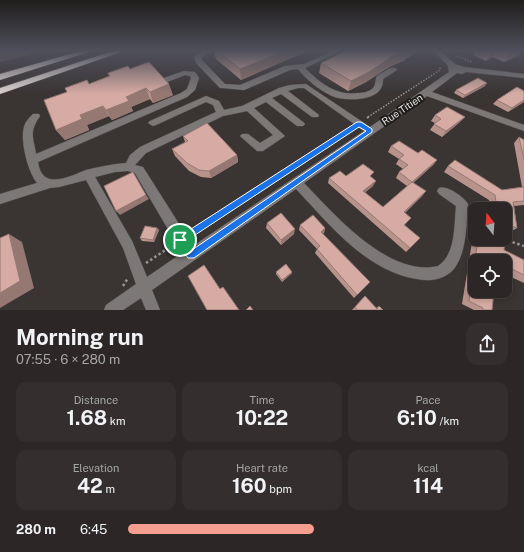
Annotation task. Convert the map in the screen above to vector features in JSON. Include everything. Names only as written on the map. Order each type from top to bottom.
[{"type":"highway","points":[[0,77],[38,65]]},
{"type":"highway","points":[[0,84],[59,65]]},
{"type":"highway","points":[[0,91],[75,65]]},
{"type":"street","points":[[204,65],[223,86],[231,88],[241,88],[288,68],[307,65]]},
{"type":"street","points":[[453,65],[457,69],[524,76]]},
{"type":"street","points":[[300,67],[304,73],[336,94],[349,97],[375,91],[378,87],[380,78],[393,70]]},
{"type":"street","name":"Rue Titien","points":[[111,310],[297,183],[426,93],[457,69]]},
{"type":"street","points":[[33,160],[184,95],[191,90],[195,78],[192,74],[188,73],[167,80]]},
{"type":"street","points":[[129,167],[134,158],[143,150],[221,113],[234,112],[248,107],[293,86],[306,86],[370,131]]},
{"type":"street","points":[[282,90],[315,115]]},
{"type":"street","points":[[426,93],[524,128]]},
{"type":"street","points":[[267,98],[300,124]]},
{"type":"street","points":[[153,123],[206,99],[216,103],[221,113]]},
{"type":"street","points":[[246,136],[260,148],[280,136],[248,107]]},
{"type":"street","points":[[36,116],[29,122],[27,132],[35,170],[41,180],[48,184]]},
{"type":"street","points":[[0,199],[48,184],[60,183],[117,166],[129,167],[139,170],[191,256]]},
{"type":"street","points":[[88,174],[128,245],[138,268],[143,288],[153,310]]},
{"type":"street","points":[[297,183],[359,244],[383,261],[400,269],[420,275],[434,274],[446,269],[455,253],[462,204],[443,191]]},
{"type":"path","points":[[121,289],[132,272],[440,70],[439,65]]},
{"type":"path","points":[[512,242],[524,246]]},
{"type":"building","points":[[140,65],[152,65],[169,84],[150,92],[146,88],[126,97],[129,101],[106,110],[103,106],[80,115],[82,119],[56,130],[44,100],[67,92],[65,88],[87,80],[89,84],[110,76],[108,73],[128,66],[130,69]]},
{"type":"building","points":[[235,65],[249,65],[240,69]]},
{"type":"building","points":[[325,65],[379,65],[369,72],[351,81]]},
{"type":"building","points":[[478,78],[487,83],[465,95],[456,90]]},
{"type":"building","points":[[517,87],[524,91],[524,100],[512,108],[497,100]]},
{"type":"building","points":[[447,107],[465,117],[446,131],[434,124],[441,119],[435,115]]},
{"type":"building","points":[[207,123],[237,155],[209,171],[199,170],[187,163],[172,149],[188,141],[183,136]]},
{"type":"building","points":[[519,137],[524,140],[524,159]]},
{"type":"building","points":[[399,141],[418,153],[422,150],[437,160],[412,182],[399,172],[408,165],[399,159],[404,155],[391,146]]},
{"type":"building","points":[[455,160],[502,190],[524,187],[524,201],[513,202],[517,228],[512,226],[512,202],[496,202],[495,195],[448,166]]},
{"type":"building","points":[[363,164],[374,172],[370,176],[376,181],[363,191],[383,207],[412,182],[426,191],[404,212],[411,218],[404,225],[420,238],[410,248],[329,178],[340,171],[346,176]]},
{"type":"building","points":[[133,172],[146,195],[116,211],[104,186]]},
{"type":"building","points":[[281,213],[295,229],[281,240],[267,223]]},
{"type":"building","points":[[313,215],[325,228],[321,232],[370,282],[357,295],[317,249],[320,246],[300,225]]},
{"type":"building","points":[[145,226],[157,228],[153,240],[140,238]]},
{"type":"building","points":[[9,234],[20,281],[0,293],[0,238]]},
{"type":"building","points":[[477,246],[505,246],[504,250],[512,254],[476,254]]},
{"type":"building","points":[[512,254],[524,260],[524,275],[512,269]]},
{"type":"building","points":[[286,264],[292,272],[282,280],[276,272]]},
{"type":"building","points":[[204,265],[220,289],[223,287],[239,310],[207,310],[188,276]]},
{"type":"building","points":[[365,296],[377,309],[379,306],[383,310],[357,310],[355,307]]},
{"type":"building","points":[[469,298],[493,298],[492,310],[483,310],[483,308],[469,301]]},
{"type":"building","points":[[250,306],[253,310],[246,310]]},
{"type":"route","points":[[359,124],[370,131],[191,256],[180,240],[359,124]]}]
